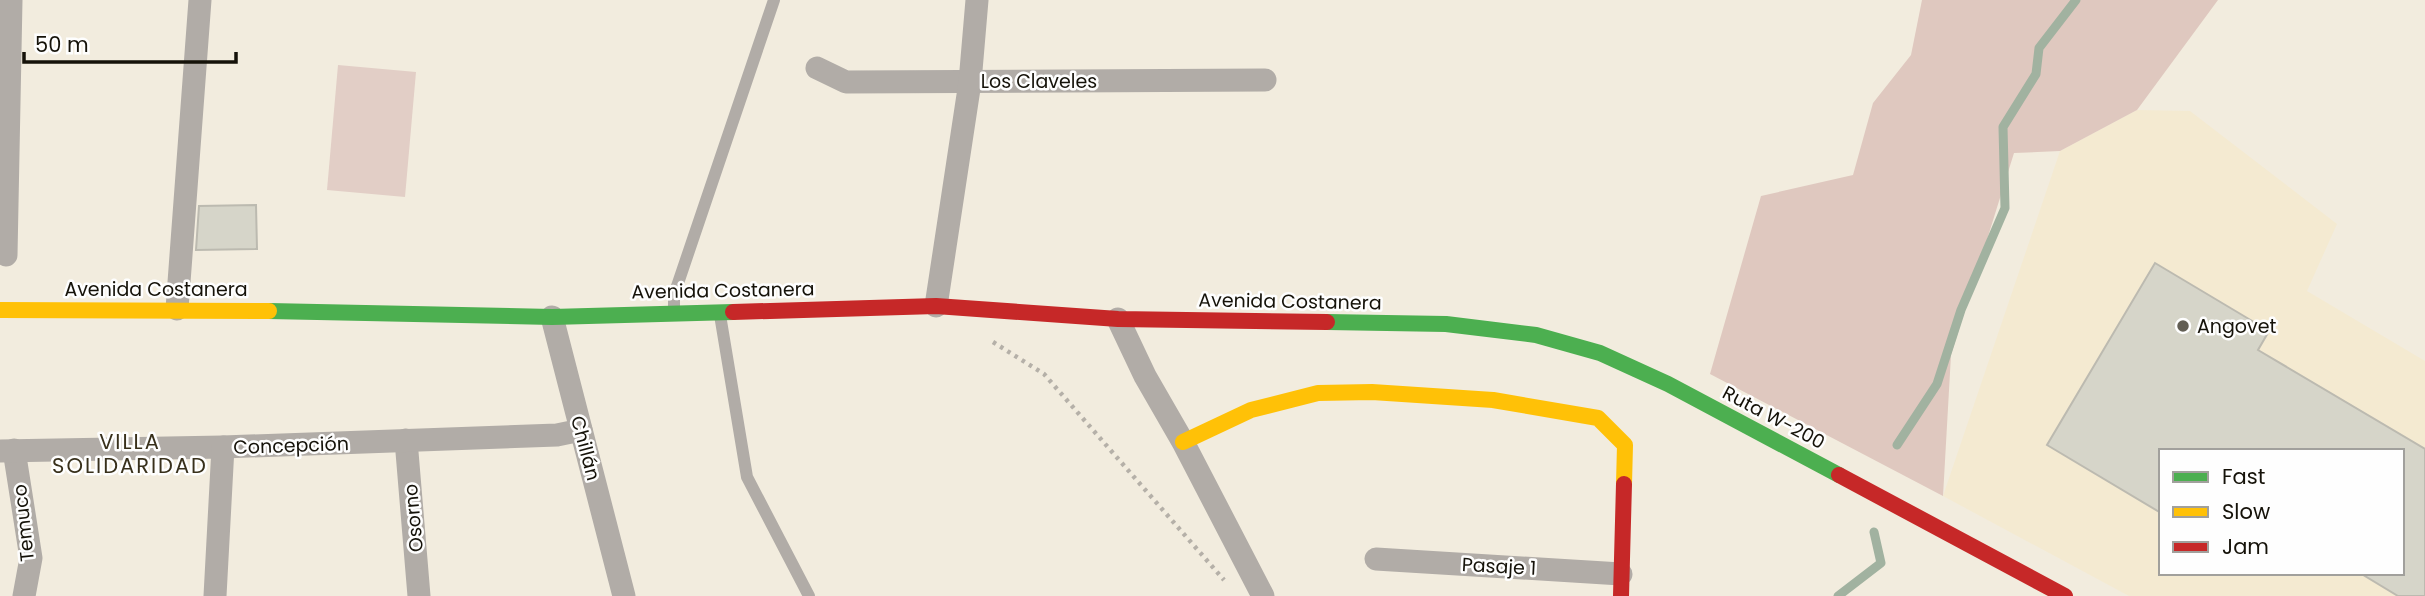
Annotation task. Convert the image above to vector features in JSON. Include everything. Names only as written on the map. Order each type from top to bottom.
[{"type":"street","points":[[6,255],[11,0]]},
{"type":"street","points":[[177,309],[200,0]]},
{"type":"street","points":[[936,306],[970,82],[977,0]]},
{"type":"street","name":"Los Claveles","points":[[817,68],[846,82],[1265,80]]},
{"type":"street","name":"Avenida Costanera","points":[[0,310],[177,309],[552,317],[936,306],[1118,318],[1446,324]]},
{"type":"street","name":"Chillán","points":[[552,317],[619,590]]},
{"type":"street","points":[[1118,318],[1145,376],[1183,442],[1263,596]]},
{"type":"street","name":"Ruta W-200","points":[[1446,324],[1536,335],[1600,353],[1668,384],[2065,596]]},
{"type":"street","points":[[1183,442],[1251,410],[1318,393],[1372,392],[1493,400],[1598,418],[1625,445],[1621,585]]},
{"type":"street","name":"Concepción","points":[[7,451],[223,447],[557,435],[581,430]]},
{"type":"street","name":"Osorno","points":[[406,440],[419,596]]},
{"type":"street","points":[[215,596],[223,447]]},
{"type":"street","name":"Temuco","points":[[7,451],[31,558],[24,596]]},
{"type":"street","name":"Pasaje 1","points":[[1376,559],[1621,585]]},
{"type":"lane","points":[[674,312],[674,295],[774,0]]},
{"type":"lane","points":[[719,311],[747,477],[809,596]]},
{"type":"path","points":[[990,340],[1044,374],[1229,586]]},
{"type":"shaded area","points":[[1922,0],[2218,0],[2137,110],[2060,151],[2014,153],[1951,355],[1943,496],[1710,374],[1761,196],[1853,175],[1873,103],[1911,55]]},
{"type":"shaded area","points":[[338,65],[416,72],[405,197],[327,190]]},
{"type":"shaded area","name":"Angovet","points":[[2137,110],[2190,111],[2337,224],[2307,291],[2425,361],[2425,596],[2129,596],[1943,496],[2060,151]]},
{"type":"building","points":[[256,205],[257,249],[196,250],[199,206]]},
{"type":"building","points":[[2155,263],[2269,331],[2258,350],[2425,449],[2425,596],[2398,596],[2363,575],[2404,575],[2404,449],[2159,449],[2159,512],[2047,445]]},
{"type":"waterway","points":[[1897,445],[1937,384],[1961,310],[2005,208],[2003,127],[2036,74],[2039,48],[2076,0]]},
{"type":"waterway","points":[[1838,596],[1881,563],[1874,532]]},
{"type":"traffic: fast","points":[[269,311],[552,317],[733,312]]},
{"type":"traffic: fast","points":[[1327,322],[1446,324],[1536,335],[1600,353],[1668,384],[1839,475]]},
{"type":"traffic: slow","points":[[0,310],[269,311]]},
{"type":"traffic: slow","points":[[1183,442],[1251,410],[1318,393],[1372,392],[1493,400],[1598,418],[1625,445],[1624,484]]},
{"type":"traffic: jam","points":[[733,312],[936,306],[1118,319],[1327,322]]},
{"type":"traffic: jam","points":[[1839,475],[2065,596]]},
{"type":"traffic: jam","points":[[1621,596],[1624,484]]},
{"type":"place","name":"Angovet","points":[[2183,326]]},
{"type":"district","name":"VILLA SOLIDARIDAD","points":[[130,454]]}]
